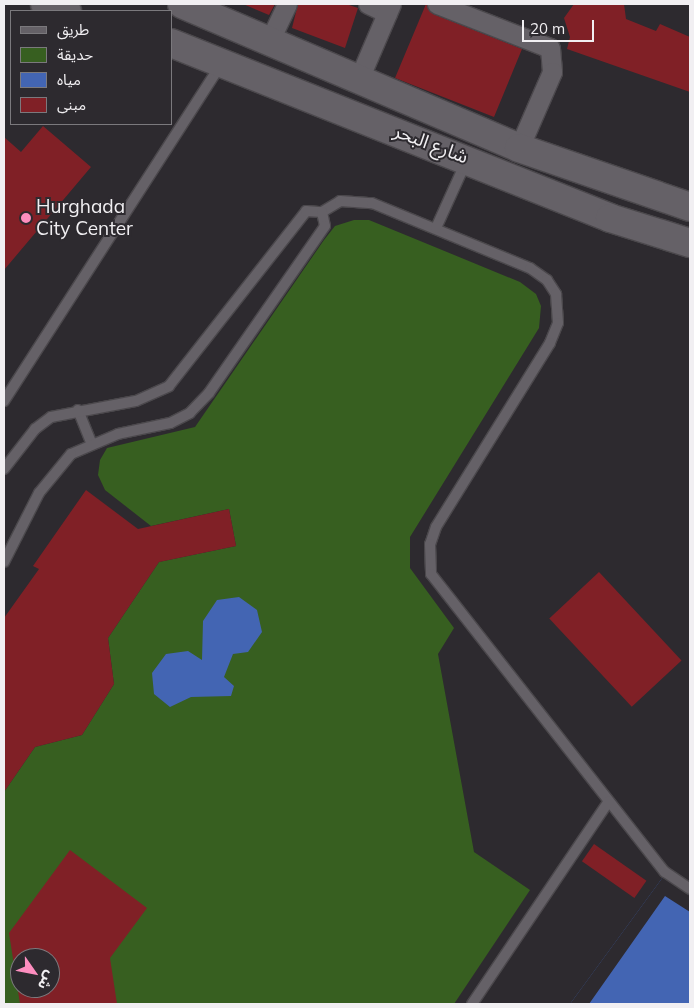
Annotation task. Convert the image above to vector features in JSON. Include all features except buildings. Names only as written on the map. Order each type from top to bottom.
[{"type":"main road","name":"شارع البحر","points":[[182,4],[268,44],[519,148],[690,207]]},
{"type":"main road","name":"شارع البحر","points":[[172,44],[468,158],[610,218],[690,243]]},
{"type":"street","points":[[268,44],[287,4]]},
{"type":"street","points":[[358,81],[389,8],[368,4]]},
{"type":"street","points":[[437,4],[550,48],[552,72],[519,148]]},
{"type":"lane","points":[[4,401],[222,62]]},
{"type":"lane","points":[[436,228],[468,158]]},
{"type":"lane","points":[[4,470],[34,428],[51,417],[78,410],[136,401],[169,386],[306,211],[322,212],[340,201],[362,200],[436,228],[530,268],[547,280],[560,309],[550,343],[436,527],[430,544],[432,574],[608,802],[665,872],[690,889]]},
{"type":"lane","points":[[4,562],[50,476],[71,454],[91,442],[170,423],[190,413],[209,394],[322,230],[326,221],[322,212]]},
{"type":"lane","points":[[78,410],[91,442]]},
{"type":"lane","points":[[472,1004],[608,802]]},
{"type":"green space","points":[[354,220],[369,220],[520,282],[536,294],[541,306],[539,328],[410,537],[410,568],[454,628],[438,654],[474,852],[530,890],[454,1004],[4,1004],[4,792],[35,747],[82,735],[114,684],[108,638],[159,562],[236,546],[229,509],[151,526],[105,490],[98,475],[100,460],[107,448],[195,427],[335,226]]},
{"type":"water","points":[[239,597],[257,610],[262,632],[248,652],[233,654],[224,677],[234,686],[231,696],[191,697],[170,707],[154,694],[152,673],[166,654],[188,651],[202,660],[203,621],[217,600]]},
{"type":"water","points":[[663,877],[690,896],[690,1004],[570,1004]]},
{"type":"pier","points":[[663,877],[690,896],[690,912],[665,896],[589,1004],[570,1004]]},
{"type":"place","name":"Hurghada City Center","points":[[26,218]]}]
